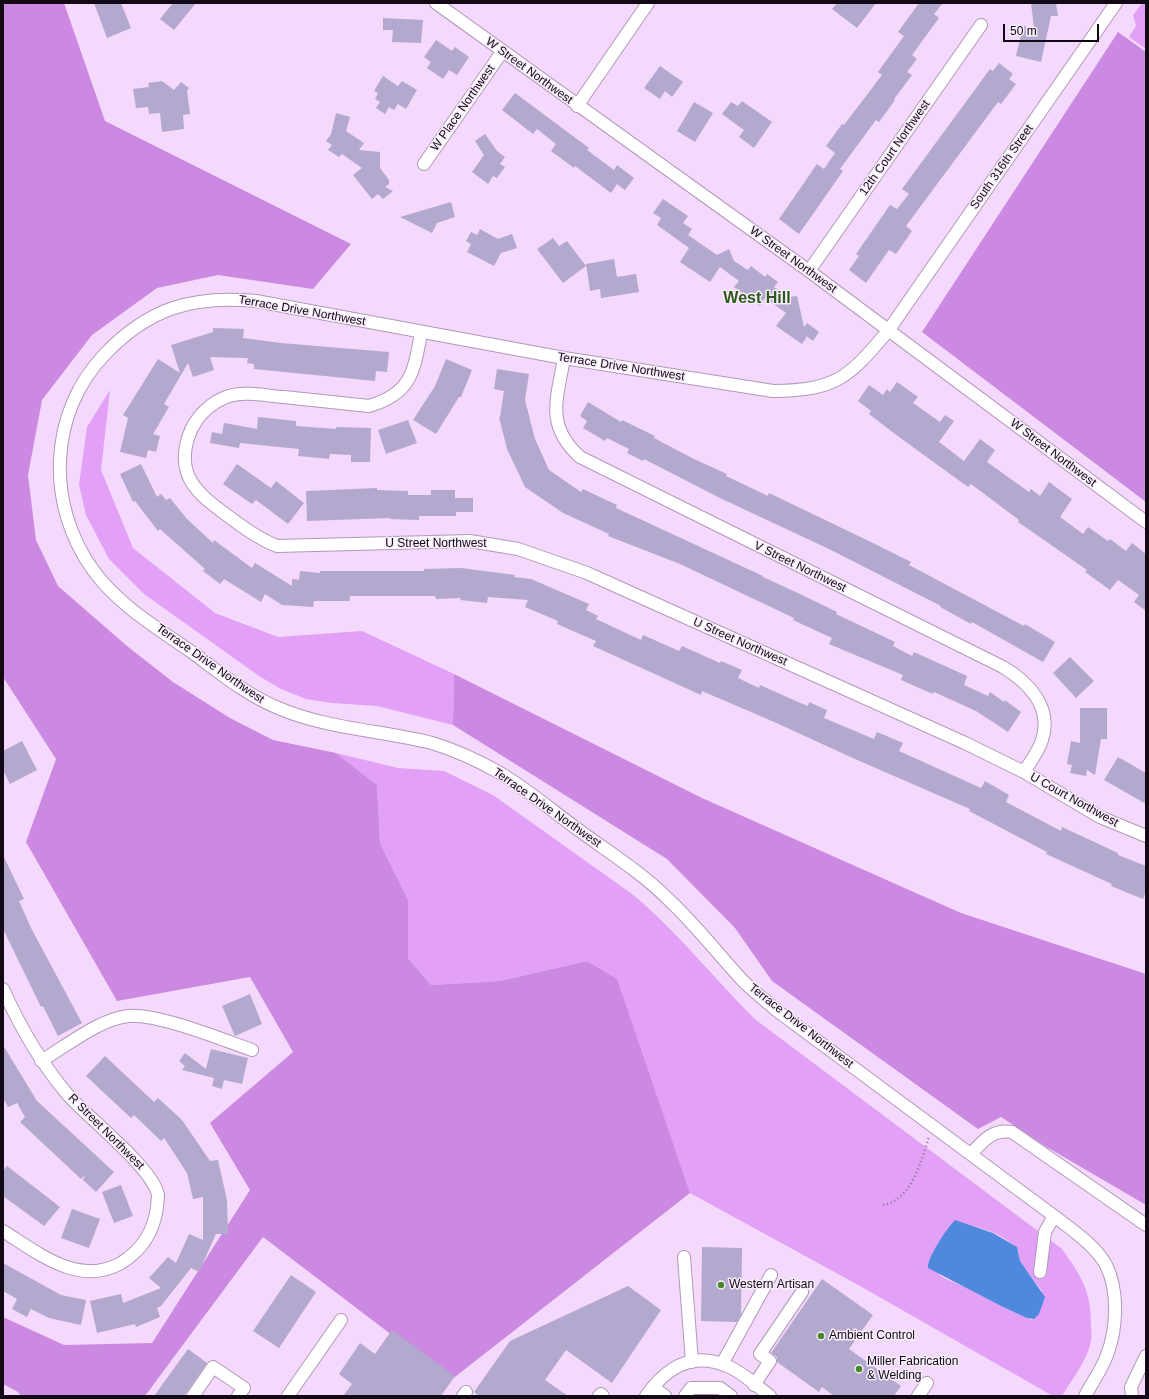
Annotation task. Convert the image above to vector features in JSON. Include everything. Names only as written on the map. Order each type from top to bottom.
[{"type":"street","name":"W Street Northwest","points":[[436,3],[577,106],[809,271],[1146,522]]},
{"type":"street","points":[[577,106],[648,3]]},
{"type":"street","name":"South 316th Street","points":[[888,331],[1116,3]]},
{"type":"street","name":"12th Court Northwest","points":[[809,271],[981,25]]},
{"type":"street","name":"W Place Northwest","points":[[424,164],[502,52]]},
{"type":"street","name":"Terrace Drive Northwest","points":[[888,331],[862,362],[846,375],[828,384],[803,390],[773,391],[564,358],[421,333],[256,301],[231,299],[202,300],[153,316],[122,336],[98,361],[84,381],[70,407],[59,459],[61,493],[66,514],[78,543],[94,571],[128,606],[236,684],[261,700],[295,715],[317,721],[433,744],[471,758],[500,773],[644,877],[686,916],[745,983],[776,1010],[1054,1216],[1093,1248],[1106,1265],[1115,1303],[1113,1331],[1107,1356],[1085,1396]]},
{"type":"street","name":"U Street Northwest","points":[[421,333],[414,368],[406,383],[385,401],[369,406],[256,395],[232,396],[216,401],[201,414],[192,426],[185,446],[184,465],[190,482],[202,497],[218,509],[264,540],[277,546],[470,541],[518,549],[551,559],[587,573],[965,743],[1024,772]]},
{"type":"street","name":"V Street Northwest","points":[[564,358],[557,405],[557,421],[561,435],[568,446],[580,457],[1003,666],[1024,682],[1040,704],[1044,728],[1042,740],[1024,772]]},
{"type":"street","name":"U Court Northwest","points":[[1024,772],[1100,817],[1146,836]]},
{"type":"street","name":"R Street Northwest","points":[[3,989],[41,1061],[68,1095],[147,1173],[158,1195],[155,1219],[148,1237],[134,1255],[116,1266],[100,1271],[82,1272],[61,1266],[3,1231]]},
{"type":"street","points":[[41,1061],[102,1025],[127,1016],[140,1016],[157,1020],[252,1050]]},
{"type":"street","points":[[971,1154],[992,1134],[1005,1131],[1012,1132],[1146,1225]]},
{"type":"street","points":[[1040,1272],[1045,1232],[1054,1216]]},
{"type":"street","points":[[684,1257],[692,1362]]},
{"type":"street","points":[[722,1364],[771,1275]]},
{"type":"street","points":[[754,1385],[770,1361],[760,1354],[802,1292]]},
{"type":"street","points":[[288,1396],[341,1320]]},
{"type":"street","points":[[1132,1396],[1131,1387],[1146,1356]]},
{"type":"street","points":[[665,1396],[649,1392],[663,1376],[678,1364],[698,1361],[728,1366],[770,1396]]},
{"type":"street","points":[[193,1396],[213,1367],[244,1388],[238,1396]]},
{"type":"street","points":[[918,1396],[927,1383]]},
{"type":"street","points":[[685,1396],[690,1388],[720,1388],[731,1396]]},
{"type":"street","points":[[600,1396],[601,1394],[603,1396]]},
{"type":"path","points":[[883,1205],[890,1204],[901,1197],[910,1184],[921,1161],[933,1126]]},
{"type":"shaded area","points":[[3,3],[64,3],[105,121],[351,244],[313,289],[218,275],[157,288],[92,335],[42,400],[28,475],[36,540],[58,586],[127,646],[173,682],[230,718],[273,740],[336,753],[377,785],[380,843],[408,900],[408,958],[431,985],[500,981],[587,961],[617,979],[690,1193],[451,1380],[263,1237],[145,1396],[21,1396],[18,1392],[3,1384],[3,1317],[64,1345],[152,1343],[250,1190],[210,1123],[293,1052],[250,977],[117,1001],[26,842],[56,759],[3,677]]},
{"type":"shaded area","points":[[1142,3],[1146,3],[1146,49],[1129,37],[1136,26],[1133,15]]},
{"type":"shaded area","points":[[1118,32],[1146,52],[1146,502],[922,332]]},
{"type":"shaded area","points":[[110,390],[101,470],[133,548],[215,613],[278,637],[362,631],[454,674],[453,725],[377,706],[332,703],[306,699],[281,689],[259,676],[144,594],[109,559],[86,515],[79,485],[87,427]]},
{"type":"shaded area","points":[[454,674],[702,798],[961,913],[1146,974],[1146,1205],[1045,1146],[1001,1117],[978,1129],[772,981],[735,928],[667,859],[453,725]]},
{"type":"shaded area","points":[[336,753],[398,768],[444,771],[493,795],[632,894],[649,908],[756,1020],[1062,1249],[1080,1276],[1087,1294],[1091,1314],[1091,1341],[1079,1370],[1062,1396],[1053,1396],[860,1286],[690,1193],[616,979],[587,961],[500,981],[431,985],[408,958],[408,900],[380,843],[377,785]],"holes":[[[952,1222],[987,1230],[1011,1243],[1018,1250],[1020,1261],[1042,1291],[1032,1320],[942,1277],[928,1263]]]},
{"type":"water","points":[[955,1220],[993,1233],[1017,1247],[1020,1261],[1045,1297],[1039,1314],[1034,1319],[1027,1318],[1001,1306],[928,1268],[930,1258],[943,1236]]},
{"type":"building","points":[[94,3],[121,3],[131,28],[107,38]]},
{"type":"building","points":[[173,3],[196,3],[174,30],[160,19]]},
{"type":"building","points":[[837,3],[876,3],[857,28],[832,9]]},
{"type":"building","points":[[919,3],[943,3],[934,14],[939,18],[912,55],[917,59],[907,72],[912,75],[879,122],[876,120],[840,169],[843,171],[799,234],[779,219],[817,164],[824,169],[835,153],[826,146],[882,75],[878,72],[904,36],[898,32]]},
{"type":"building","points":[[1031,3],[1056,3],[1058,16],[1051,16],[1041,62],[1016,56],[1023,26],[1034,28]]},
{"type":"building","points":[[383,18],[423,20],[421,43],[392,42],[393,30],[383,30]]},
{"type":"building","points":[[436,40],[452,51],[455,47],[469,57],[457,75],[449,70],[443,79],[427,68],[431,62],[424,57]]},
{"type":"building","points":[[999,63],[1013,74],[1009,79],[1016,84],[1001,104],[998,102],[906,226],[912,231],[896,254],[889,250],[866,283],[849,270],[859,256],[856,254],[890,205],[897,209],[909,194],[902,189],[990,69],[993,71]]},
{"type":"building","points":[[660,66],[683,82],[672,97],[665,91],[660,99],[644,88]]},
{"type":"building","points":[[383,76],[398,86],[402,81],[417,90],[406,109],[398,104],[394,110],[389,107],[385,114],[376,108],[380,102],[375,99],[378,93],[374,91]]},
{"type":"building","points":[[162,81],[174,90],[181,82],[189,88],[187,91],[190,114],[183,115],[184,129],[162,132],[160,113],[149,114],[148,107],[136,108],[133,89],[149,87],[148,83]]},
{"type":"building","points":[[515,93],[589,148],[587,150],[614,170],[617,165],[634,178],[625,190],[617,184],[611,193],[575,166],[574,168],[551,151],[556,144],[537,129],[533,134],[502,110]]},
{"type":"building","points":[[742,101],[772,122],[754,148],[739,137],[744,130],[722,114],[731,102],[738,106]]},
{"type":"building","points":[[694,102],[713,113],[695,142],[677,131]]},
{"type":"building","points":[[336,113],[350,117],[346,131],[364,143],[359,150],[380,152],[380,168],[389,180],[389,184],[385,187],[393,191],[383,199],[378,194],[372,199],[353,175],[362,168],[342,154],[339,157],[328,150],[332,145],[326,141],[331,134]]},
{"type":"building","points":[[485,134],[497,151],[505,157],[500,164],[505,167],[497,178],[493,176],[488,184],[472,172],[484,155],[475,141]]},
{"type":"building","points":[[663,199],[688,216],[683,223],[692,229],[688,235],[717,255],[729,249],[734,261],[748,270],[751,266],[765,277],[767,274],[778,282],[774,287],[789,297],[797,296],[804,327],[807,323],[819,332],[813,341],[806,336],[802,344],[776,326],[786,313],[765,298],[760,306],[734,287],[739,281],[720,267],[710,282],[680,262],[689,248],[657,225],[661,218],[653,213]]},
{"type":"building","points":[[451,202],[455,217],[437,223],[432,233],[400,217]]},
{"type":"building","points":[[480,229],[498,239],[512,234],[517,248],[501,253],[494,266],[467,252],[471,244],[466,241],[471,232],[477,235]]},
{"type":"building","points":[[553,238],[559,246],[567,241],[586,266],[563,283],[537,249]]},
{"type":"building","points":[[614,259],[617,277],[636,274],[639,292],[601,298],[600,289],[590,291],[586,264]]},
{"type":"building","points":[[213,328],[244,329],[243,338],[281,343],[389,352],[387,372],[376,371],[375,381],[254,369],[254,364],[247,363],[248,358],[210,357],[214,370],[193,377],[188,363],[164,404],[169,407],[153,434],[160,436],[156,452],[148,450],[146,458],[120,452],[128,418],[123,415],[158,359],[180,373],[171,345],[213,332]]},
{"type":"building","points":[[446,359],[472,370],[461,397],[459,397],[436,434],[413,420],[435,386]]},
{"type":"building","points":[[497,369],[529,374],[525,400],[535,439],[549,470],[581,492],[583,489],[617,505],[616,508],[837,612],[836,614],[895,642],[893,646],[912,656],[914,652],[967,676],[964,685],[988,696],[990,692],[1004,702],[1005,700],[1021,712],[1008,732],[976,711],[934,692],[933,694],[901,680],[903,675],[829,644],[832,638],[793,620],[794,618],[680,564],[608,536],[609,534],[563,513],[525,487],[507,449],[499,417],[504,391],[494,389]]},
{"type":"building","points":[[897,382],[918,397],[913,403],[940,422],[945,415],[954,421],[939,442],[964,461],[980,439],[995,450],[987,462],[1029,492],[1031,489],[1040,496],[1049,482],[1072,499],[1060,517],[1083,534],[1088,527],[1108,541],[1110,539],[1126,551],[1132,543],[1146,554],[1146,611],[1134,602],[1139,595],[1118,580],[1110,590],[1085,572],[1087,570],[1018,522],[1019,520],[971,484],[968,487],[895,434],[869,414],[871,411],[858,401],[869,385],[883,395],[887,389],[890,392]]},
{"type":"building","points":[[588,402],[621,422],[622,420],[655,436],[654,438],[727,474],[726,476],[768,496],[769,493],[911,562],[909,565],[1024,626],[1025,624],[1055,642],[1043,662],[972,622],[971,624],[940,607],[941,606],[831,550],[720,498],[644,459],[643,461],[627,453],[629,449],[607,438],[605,441],[583,428],[587,421],[580,416]]},
{"type":"building","points":[[258,417],[296,421],[296,426],[336,429],[336,427],[371,428],[370,462],[351,462],[351,455],[330,454],[329,459],[298,456],[299,449],[240,443],[239,448],[210,443],[212,432],[222,434],[224,423],[257,429]]},
{"type":"building","points":[[408,420],[417,443],[386,454],[378,430]]},
{"type":"building","points":[[141,464],[157,497],[161,494],[166,500],[170,498],[187,519],[213,543],[214,540],[252,568],[255,563],[292,586],[292,579],[299,580],[300,571],[320,573],[320,571],[424,571],[424,569],[461,568],[515,575],[514,577],[531,579],[589,604],[586,610],[598,616],[596,619],[641,640],[643,635],[679,651],[682,646],[720,663],[721,661],[742,670],[738,678],[759,688],[760,685],[808,706],[809,702],[827,710],[824,718],[874,739],[877,732],[903,743],[899,751],[981,788],[985,781],[1009,795],[1006,802],[1061,831],[1062,827],[1118,853],[1118,855],[1146,866],[1146,891],[1143,899],[1111,886],[1112,884],[1046,854],[1047,852],[969,811],[970,809],[772,721],[702,691],[701,695],[593,646],[596,641],[557,624],[558,621],[525,607],[528,600],[488,597],[487,603],[460,600],[461,598],[436,599],[435,596],[350,596],[350,601],[314,601],[313,607],[282,605],[265,594],[261,602],[224,579],[220,584],[203,571],[205,569],[160,529],[158,531],[135,501],[133,502],[120,474]]},
{"type":"building","points":[[237,464],[271,488],[276,481],[304,503],[288,524],[256,500],[252,504],[223,484]]},
{"type":"building","points":[[377,488],[377,490],[408,491],[408,495],[431,495],[431,490],[455,490],[455,498],[473,498],[473,512],[456,512],[456,516],[419,516],[419,520],[390,518],[307,521],[306,491]]},
{"type":"building","points":[[1070,657],[1094,681],[1076,698],[1053,673]]},
{"type":"building","points":[[1080,708],[1107,708],[1107,739],[1101,739],[1095,775],[1087,770],[1086,776],[1070,773],[1072,765],[1067,764],[1071,741],[1080,743]]},
{"type":"building","points":[[22,741],[37,770],[10,784],[3,770],[3,751]]},
{"type":"building","points":[[1118,757],[1146,773],[1146,804],[1104,780]]},
{"type":"building","points":[[3,855],[24,899],[19,901],[31,928],[82,1023],[58,1036],[43,1006],[41,1007],[3,929]]},
{"type":"building","points":[[250,994],[262,1024],[235,1036],[222,1006]]},
{"type":"building","points":[[3,1045],[37,1101],[114,1172],[96,1192],[83,1180],[85,1175],[81,1179],[20,1122],[25,1117],[17,1103],[8,1107],[3,1098]]},
{"type":"building","points":[[211,1049],[248,1058],[242,1084],[224,1080],[222,1089],[212,1086],[214,1078],[182,1070],[185,1066],[179,1061],[185,1053],[206,1069]]},
{"type":"building","points":[[105,1056],[154,1102],[158,1098],[182,1120],[210,1161],[218,1160],[227,1200],[228,1234],[216,1234],[199,1272],[191,1268],[161,1306],[157,1308],[160,1317],[136,1327],[135,1324],[97,1333],[90,1301],[121,1294],[123,1303],[161,1288],[149,1278],[168,1257],[176,1263],[189,1234],[203,1240],[203,1197],[193,1199],[187,1173],[164,1138],[161,1141],[134,1115],[131,1118],[86,1076]]},
{"type":"building","points":[[7,1166],[60,1207],[44,1226],[3,1196],[3,1171]]},
{"type":"building","points":[[121,1185],[133,1216],[114,1223],[102,1192]]},
{"type":"building","points":[[72,1209],[100,1219],[89,1248],[61,1238]]},
{"type":"building","name":"Western Artisan","points":[[702,1247],[742,1248],[741,1315],[737,1322],[701,1321]]},
{"type":"building","points":[[3,1263],[61,1295],[86,1300],[81,1325],[49,1318],[31,1309],[27,1317],[12,1309],[17,1299],[3,1291]]},
{"type":"building","points":[[291,1275],[316,1292],[279,1348],[253,1331]]},
{"type":"building","name":"Ambient Control","points":[[822,1279],[873,1315],[849,1349],[901,1386],[894,1396],[834,1396],[822,1387],[819,1392],[777,1362],[777,1357],[771,1353]]},
{"type":"building","points":[[628,1286],[661,1310],[612,1383],[566,1350],[545,1380],[568,1396],[479,1396],[474,1392],[510,1341]]},
{"type":"building","points":[[392,1330],[455,1376],[441,1396],[343,1396],[352,1384],[339,1374],[360,1343],[375,1354]]},
{"type":"building","points":[[188,1349],[207,1363],[187,1392],[184,1396],[154,1396]]},
{"type":"place","name":"Western Artisan","points":[[721,1285]]},
{"type":"place","name":"Ambient Control","points":[[821,1336]]},
{"type":"place","name":"Miller Fabrication & Welding","points":[[859,1369]]},
{"type":"district","name":"West Hill","points":[[757,299]]}]
